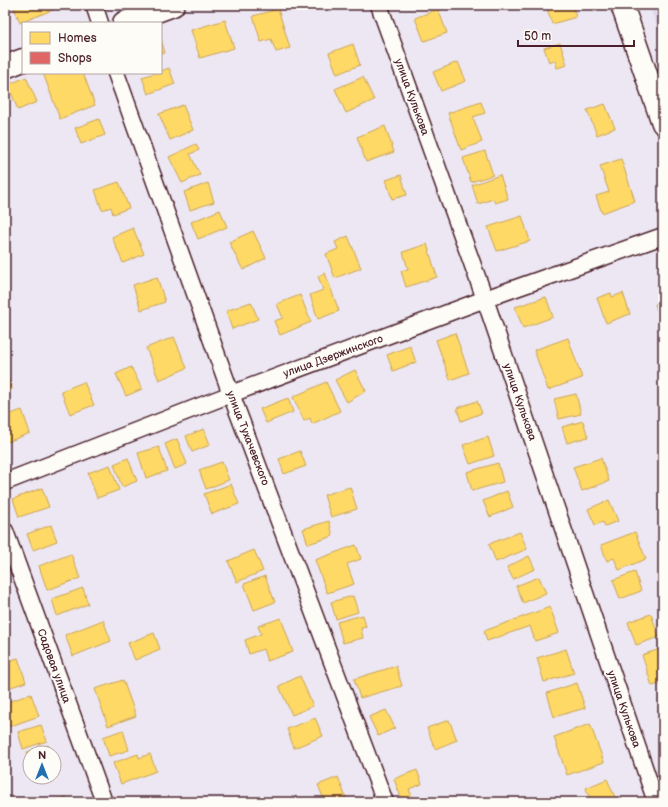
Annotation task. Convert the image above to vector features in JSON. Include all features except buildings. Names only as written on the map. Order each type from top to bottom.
[{"type":"main road","points":[[127,22],[174,5]]},
{"type":"main road","points":[[622,5],[663,123]]},
{"type":"main road","points":[[5,67],[22,60]]},
{"type":"street","points":[[94,5],[100,22]]},
{"type":"street","name":"улица Кулькова","points":[[378,5],[485,299],[656,802]]},
{"type":"street","name":"улица Тухачевского","points":[[116,74],[231,394],[385,802]]},
{"type":"street","name":"улица Дзержинского","points":[[5,482],[231,394],[485,299],[663,236]]},
{"type":"street","name":"Садовая улица","points":[[5,531],[104,802]]},
{"type":"shaded area","points":[[649,5],[663,5],[663,44]]}]
